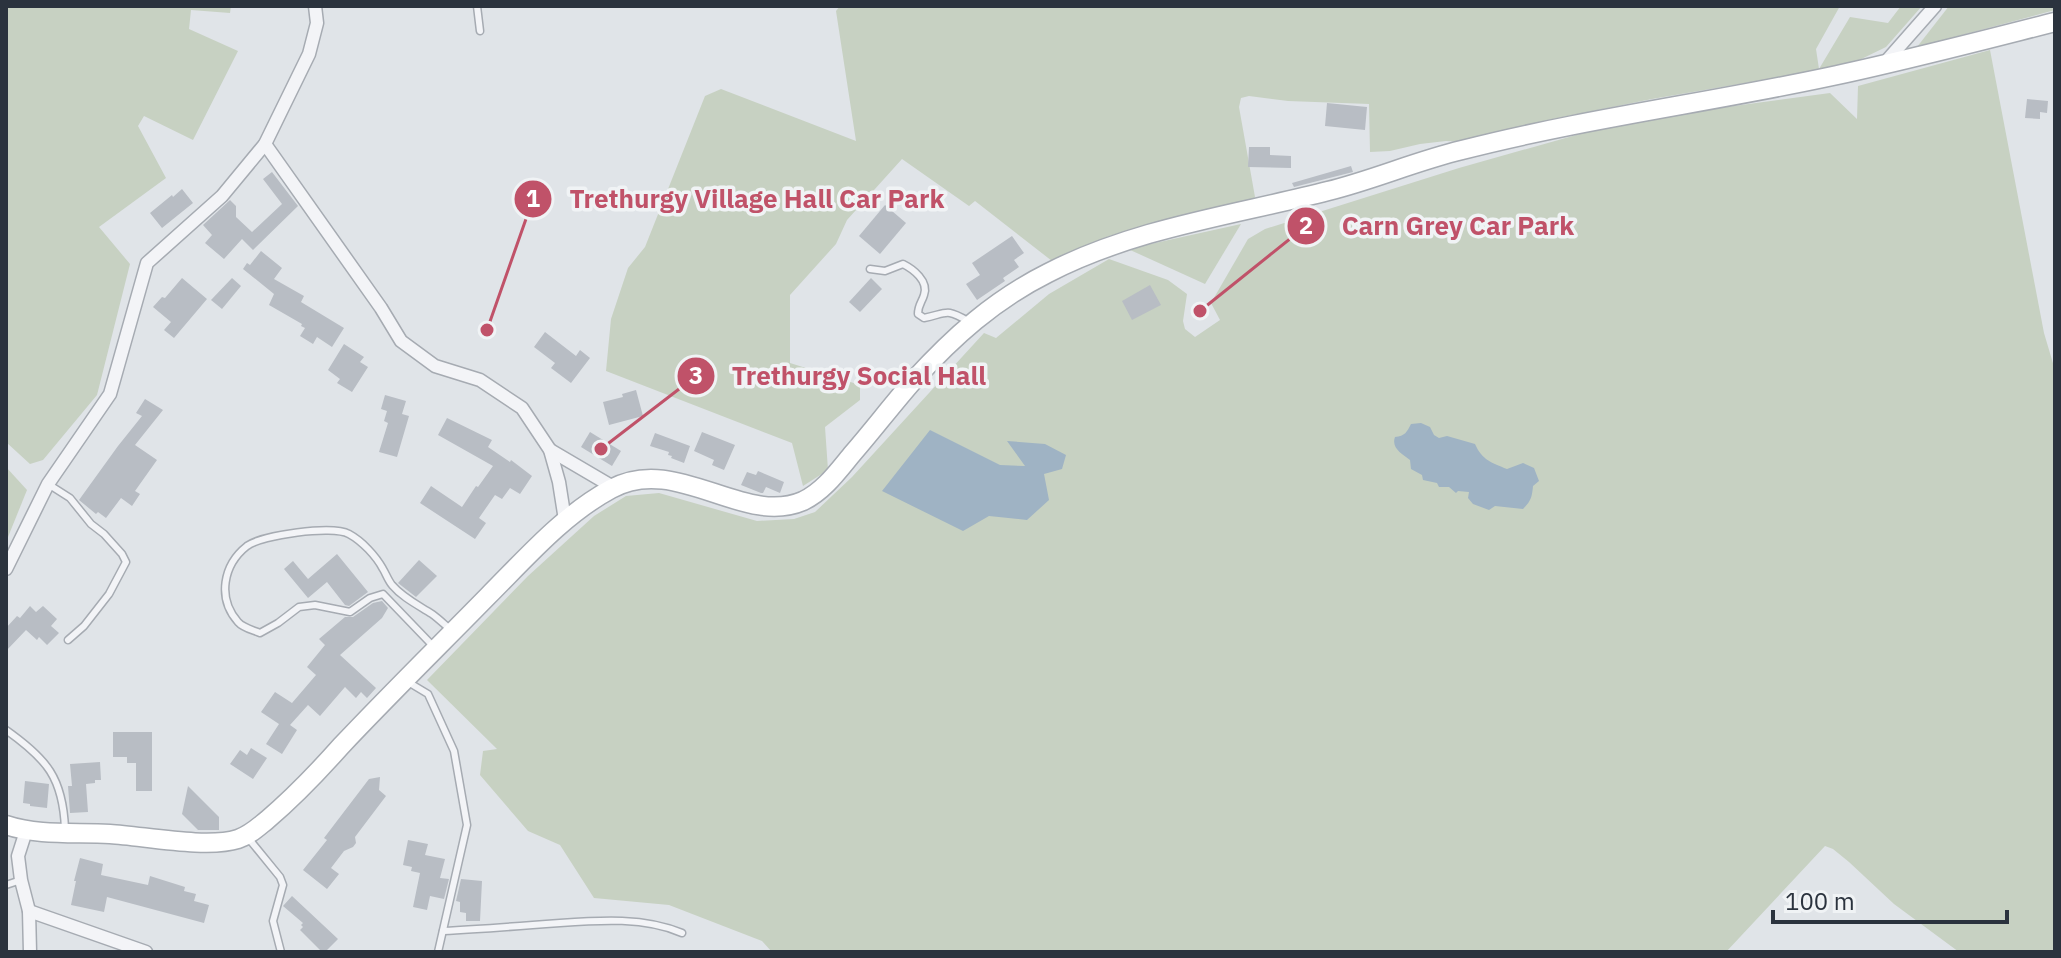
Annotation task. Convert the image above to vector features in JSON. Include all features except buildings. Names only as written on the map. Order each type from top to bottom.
[{"type":"street","points":[[6,569],[45,490],[110,394],[147,263],[222,196],[265,144],[309,54],[317,23],[315,6]]},
{"type":"street","points":[[1883,65],[1935,6]]},
{"type":"street","points":[[6,825],[26,831],[202,842],[227,842],[247,836],[298,794],[435,649],[565,520],[613,487],[637,479],[664,479],[735,499],[779,507],[794,505],[812,496],[831,480],[913,381],[971,322],[991,306],[1048,273],[1105,248],[1148,233],[1334,190],[1457,151],[1590,121],[1826,78],[2055,22]]},
{"type":"street","points":[[265,144],[401,341],[435,366],[480,380],[522,408],[550,450],[565,520]]},
{"type":"street","points":[[550,450],[613,487]]},
{"type":"street","points":[[26,831],[18,856],[29,911],[30,952]]},
{"type":"street","points":[[29,911],[146,952]]},
{"type":"lane","points":[[477,6],[480,31]]},
{"type":"lane","points":[[870,269],[885,271],[903,264],[909,267],[925,288],[918,314],[924,318],[943,312],[971,322]]},
{"type":"lane","points":[[45,490],[70,498],[126,562],[109,594],[84,626],[68,640]]},
{"type":"lane","points":[[435,649],[383,594],[370,598],[350,612],[315,605],[299,607],[260,633],[240,625],[228,607],[226,572],[235,557],[250,543],[314,530],[347,532],[364,545],[382,566],[391,584],[453,632]]},
{"type":"lane","points":[[405,680],[428,694],[454,751],[467,825],[438,952]]},
{"type":"lane","points":[[6,730],[36,753],[54,775],[62,802],[65,833]]},
{"type":"lane","points":[[247,836],[283,885],[273,921],[281,952]]},
{"type":"lane","points":[[6,885],[21,880]]},
{"type":"lane","points":[[443,931],[602,920],[651,924],[682,933]]},
{"type":"green space","points":[[6,6],[231,6],[230,13],[191,10],[189,29],[238,51],[193,140],[144,116],[138,126],[166,178],[99,227],[130,264],[97,395],[43,460],[30,464],[6,442]]},
{"type":"green space","points":[[840,6],[1840,6],[1816,49],[1819,69],[1850,17],[1888,23],[1901,6],[1922,6],[1886,47],[1849,65],[1652,99],[1553,119],[1466,142],[1446,141],[1370,152],[1369,104],[1241,98],[1239,107],[1255,197],[1252,201],[1109,236],[1052,261],[975,201],[969,206],[902,159],[847,220],[836,244],[790,295],[790,363],[860,385],[860,400],[825,427],[828,470],[803,486],[792,443],[606,371],[611,319],[628,268],[645,247],[705,96],[721,89],[856,141],[836,11]]},
{"type":"green space","points":[[1949,6],[2055,6],[2055,10],[1917,47]]},
{"type":"green space","points":[[1990,50],[2044,333],[2055,370],[2055,952],[1959,952],[1894,904],[1849,862],[1825,846],[1726,952],[772,952],[762,941],[669,905],[594,898],[560,845],[528,831],[480,775],[483,751],[497,749],[427,680],[528,576],[594,516],[626,496],[659,493],[757,521],[794,519],[815,512],[852,477],[984,333],[996,338],[1049,294],[1109,259],[1168,280],[1187,294],[1183,321],[1185,329],[1195,337],[1220,320],[1211,303],[1248,239],[1265,229],[1459,168],[1608,126],[1653,117],[1830,93],[1857,119],[1858,86]]},
{"type":"green space","points":[[1241,224],[1205,284],[1128,249]]},
{"type":"green space","points":[[6,467],[27,490],[6,542]]},
{"type":"water","points":[[1421,423],[1430,427],[1439,438],[1447,436],[1475,444],[1484,457],[1507,469],[1523,463],[1534,468],[1539,481],[1533,486],[1528,504],[1523,509],[1495,506],[1489,510],[1473,504],[1468,498],[1469,492],[1456,493],[1449,487],[1439,487],[1437,483],[1423,480],[1422,475],[1411,469],[1410,460],[1398,450],[1394,441],[1411,424]]},
{"type":"water","points":[[930,430],[1000,465],[1025,466],[1007,441],[1045,444],[1066,455],[1062,469],[1044,474],[1049,500],[1027,520],[989,516],[963,531],[882,491]]},
{"type":"place","name":"Carn Grey Car Park","points":[[1200,311]]},
{"type":"place","name":"Trethurgy Village Hall Car Park","points":[[487,330]]},
{"type":"place","name":"Trethurgy Social Hall","points":[[601,449]]}]
